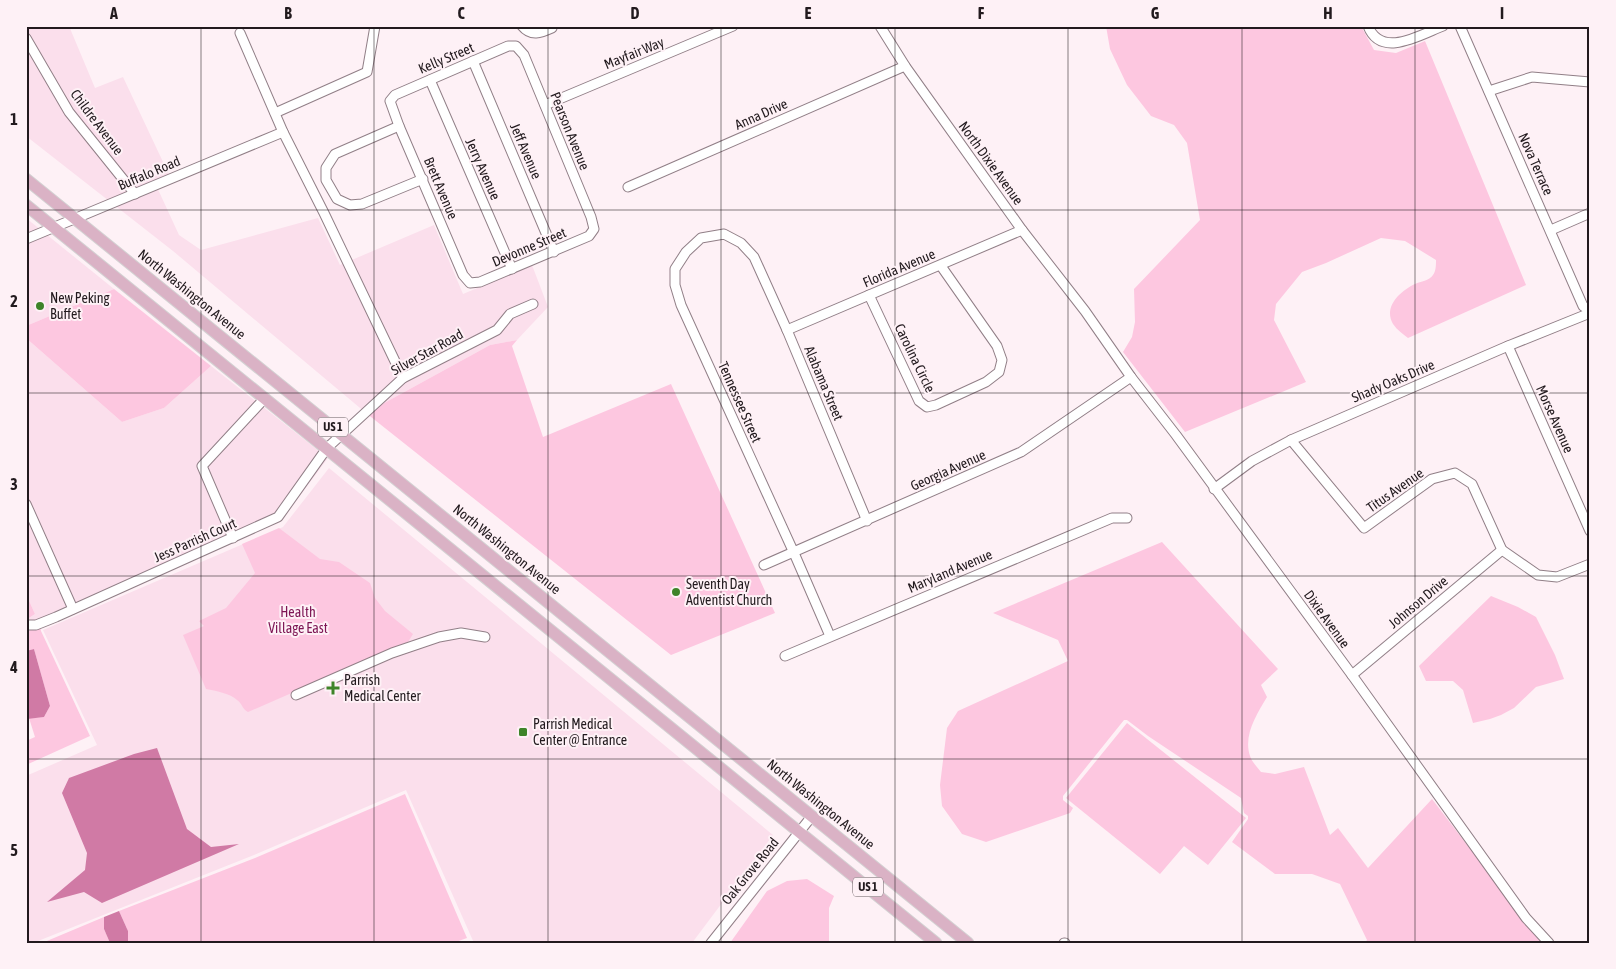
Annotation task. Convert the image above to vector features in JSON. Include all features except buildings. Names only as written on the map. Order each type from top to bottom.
[{"type":"main road","name":"North Washington Avenue","points":[[26,179],[968,943]]},
{"type":"main road","name":"US 1","points":[[26,205],[936,943]]},
{"type":"main road","points":[[514,600],[527,585]]},
{"type":"street","points":[[275,113],[366,72],[375,26]]},
{"type":"street","points":[[522,26],[532,33],[538,34],[552,28]]},
{"type":"street","name":"Mayfair Way","points":[[545,105],[733,26]]},
{"type":"street","name":"North Dixie Avenue","points":[[880,26],[905,66],[1022,230],[1084,311]]},
{"type":"street","points":[[1369,30],[1382,43],[1398,43],[1443,26]]},
{"type":"street","name":"Nova Terrace","points":[[1460,26],[1551,230],[1582,306],[1590,312]]},
{"type":"street","points":[[240,33],[283,132],[403,378]]},
{"type":"street","name":"Childre Avenue","points":[[26,38],[69,112],[135,194]]},
{"type":"street","name":"Kelly Street","points":[[390,101],[395,95],[508,46],[516,46]]},
{"type":"street","name":"Pearson Avenue","points":[[516,46],[524,55],[591,217],[594,229]]},
{"type":"street","name":"Jeff Avenue","points":[[473,61],[554,252]]},
{"type":"street","name":"Anna Drive","points":[[628,187],[905,66]]},
{"type":"street","points":[[1489,91],[1532,77],[1590,82]]},
{"type":"street","name":"Jerry Avenue","points":[[430,80],[512,269]]},
{"type":"street","name":"Brett Avenue","points":[[390,101],[399,126],[464,275],[470,283]]},
{"type":"street","points":[[399,126],[335,154],[326,168],[326,180],[337,199],[350,205],[362,204],[423,179]]},
{"type":"street","name":"Buffalo Road","points":[[26,239],[283,132]]},
{"type":"street","points":[[1551,230],[1590,213]]},
{"type":"street","name":"Devonne Street","points":[[470,283],[480,282],[554,252],[589,236],[594,229]]},
{"type":"street","name":"Florida Avenue","points":[[787,330],[1022,230]]},
{"type":"street","name":"Tennessee Street","points":[[754,257],[741,243],[724,234],[701,238],[686,252],[675,269],[675,284],[681,305],[830,636]]},
{"type":"street","name":"Alabama Street","points":[[754,257],[787,330],[867,521]]},
{"type":"street","name":"Carolina Circle","points":[[869,295],[919,401],[927,407],[936,405],[986,382],[998,372],[1002,360],[997,346],[941,266]]},
{"type":"street","name":"Silver Star Road","points":[[341,434],[403,378],[497,330],[510,314],[533,304]]},
{"type":"street","name":"Dixie Avenue","points":[[1084,311],[1352,675],[1526,918],[1549,943]]},
{"type":"street","name":"Shady Oaks Drive","points":[[1214,489],[1252,461],[1291,440],[1590,312]]},
{"type":"street","name":"Morse Avenue","points":[[1508,346],[1590,531]]},
{"type":"street","name":"Georgia Avenue","points":[[764,565],[1021,452],[1131,377]]},
{"type":"street","points":[[233,538],[202,466],[265,398]]},
{"type":"street","name":"Jess Parrish Court","points":[[26,625],[36,625],[278,518],[327,448],[341,434]]},
{"type":"street","name":"Titus Avenue","points":[[1291,440],[1364,528],[1432,479],[1455,473],[1472,484],[1502,550]]},
{"type":"street","points":[[26,504],[73,609]]},
{"type":"street","name":"Maryland Avenue","points":[[785,656],[1112,518],[1127,518]]},
{"type":"street","points":[[1502,550],[1538,575],[1557,577],[1590,564]]},
{"type":"street","name":"Johnson Drive","points":[[1352,675],[1502,550]]},
{"type":"street","points":[[296,695],[392,654],[439,637],[462,634],[486,637]]},
{"type":"street","name":"Oak Grove Road","points":[[711,943],[812,816]]},
{"type":"shaded area","points":[[26,26],[69,26],[95,88],[123,77],[172,181],[156,185],[179,235],[201,250],[318,218],[340,265],[434,225],[463,294],[532,265],[548,307],[517,340],[490,345],[366,413],[173,251],[26,136]]},
{"type":"shaded area","points":[[26,218],[114,289],[26,326]]},
{"type":"shaded area","points":[[26,338],[122,422],[164,408],[211,366],[328,458],[281,521],[26,632],[26,620],[35,614],[26,594]]},
{"type":"shaded area","name":"Parrish Medical Center","points":[[329,468],[773,835],[692,943],[474,943],[406,790],[254,855],[33,943],[26,943],[26,776],[97,745],[43,630],[283,527]]},
{"type":"shaded area","points":[[34,649],[50,706],[44,717],[27,719],[26,651]]},
{"type":"shaded area","points":[[157,748],[187,829],[211,847],[239,844],[102,903],[84,892],[47,902],[85,870],[87,853],[62,793],[69,778],[134,754]]},
{"type":"shaded area","points":[[119,911],[128,931],[128,943],[110,943],[104,929],[104,917]]},
{"type":"green space","points":[[1106,26],[1361,26],[1374,50],[1396,53],[1425,41],[1526,285],[1408,338],[1398,330],[1390,318],[1392,306],[1404,291],[1431,277],[1435,270],[1436,260],[1405,241],[1381,238],[1302,272],[1276,304],[1274,320],[1306,382],[1185,432],[1123,352],[1132,337],[1135,322],[1134,289],[1200,220],[1187,143],[1174,125],[1151,116],[1127,85],[1110,49]]},
{"type":"green space","points":[[114,289],[211,366],[164,408],[122,422],[26,338],[26,326]]},
{"type":"green space","points":[[517,340],[512,346],[543,437],[671,384],[775,613],[671,655],[366,413],[490,345]]},
{"type":"green space","name":"Health Village East","points":[[279,528],[320,559],[339,562],[370,583],[375,598],[385,611],[413,634],[408,642],[248,712],[239,701],[230,696],[206,689],[183,635],[204,626],[199,621],[226,608],[255,573],[242,544]]},
{"type":"green space","points":[[1162,542],[1278,669],[1261,685],[1267,697],[1252,725],[1248,740],[1251,758],[1261,772],[1275,774],[1304,767],[1330,835],[1338,828],[1368,868],[1432,799],[1542,943],[1365,943],[1367,940],[1340,884],[1312,874],[1275,874],[1232,842],[1248,819],[1248,816],[1244,813],[1241,798],[1127,720],[1124,720],[1063,796],[1063,800],[1073,808],[1070,813],[986,842],[962,834],[942,806],[940,785],[947,728],[958,711],[1068,661],[1058,640],[993,613]]},
{"type":"green space","points":[[26,594],[35,614],[26,620]]},
{"type":"green space","points":[[1491,596],[1536,617],[1555,655],[1564,679],[1536,687],[1514,708],[1501,715],[1473,723],[1463,690],[1453,681],[1426,681],[1419,666]]},
{"type":"green space","points":[[40,626],[90,736],[26,765],[26,741],[35,737],[29,718],[44,717],[50,706],[34,649],[26,651],[26,632]]},
{"type":"green space","points":[[1127,723],[1246,818],[1208,865],[1184,846],[1160,874],[1066,798]]},
{"type":"green space","points":[[405,794],[467,938],[453,943],[128,943],[128,931],[119,911],[255,858]]},
{"type":"green space","points":[[807,879],[834,896],[829,908],[829,943],[730,943],[767,891],[787,881]]},
{"type":"green space","points":[[104,917],[104,929],[110,943],[42,943]]},
{"type":"place","name":"New Peking Buffet","points":[[40,306]]},
{"type":"place","name":"Seventh Day Adventist Church","points":[[676,592]]},
{"type":"place","name":"Parrish Medical Center","points":[[333,688]]},
{"type":"place","name":"Parrish Medical Center @ Entrance","points":[[523,732]]}]
